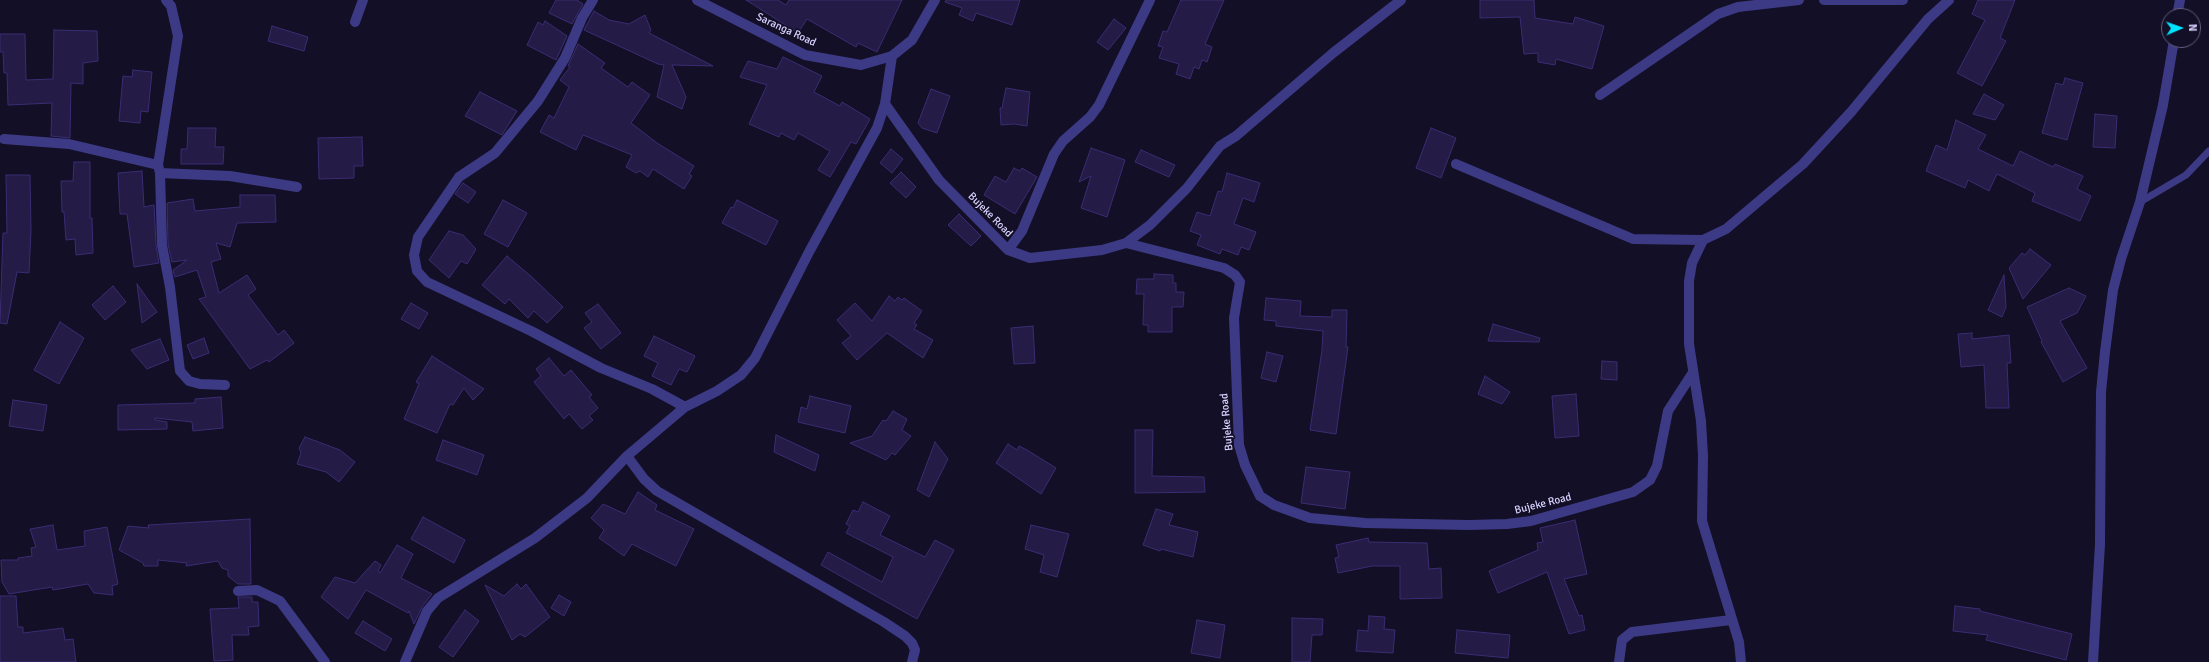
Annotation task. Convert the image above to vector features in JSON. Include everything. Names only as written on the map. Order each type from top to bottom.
[{"type":"street","points":[[166,0],[171,6],[178,36],[159,169],[162,245],[170,287],[180,371],[189,381],[200,384],[225,385]]},
{"type":"street","points":[[355,22],[363,0]]},
{"type":"street","points":[[593,0],[582,18],[565,58],[538,101],[495,153],[459,177],[418,237],[414,255],[417,271],[427,282],[531,331],[601,368],[652,389],[685,407]]},
{"type":"street","name":"Saranga Road","points":[[697,0],[805,55],[861,64],[892,56],[912,40],[936,0]]},
{"type":"street","points":[[1008,250],[1022,231],[1054,154],[1063,141],[1090,117],[1099,105],[1150,0]]},
{"type":"street","points":[[1126,243],[1150,224],[1187,188],[1220,146],[1236,136],[1333,53],[1402,0]]},
{"type":"street","points":[[1600,95],[1718,14],[1738,7],[1799,0]]},
{"type":"street","points":[[1824,0],[1903,0]]},
{"type":"street","points":[[1456,164],[1633,239],[1703,240],[1726,229],[1803,164],[1851,112],[1928,19],[1949,0]]},
{"type":"street","points":[[2093,662],[2100,544],[2101,384],[2113,290],[2121,259],[2140,202],[2164,105],[2173,48]]},
{"type":"street","points":[[405,662],[427,611],[438,598],[535,538],[587,498],[627,456],[685,407],[717,391],[741,375],[755,358],[809,252],[877,128],[884,104],[892,56]]},
{"type":"street","name":"Bujeke Road","points":[[884,104],[938,180],[1008,250],[1030,258],[1102,250],[1126,243],[1224,268],[1235,276],[1240,282],[1234,318],[1234,355],[1241,452],[1253,485],[1260,496],[1274,505],[1310,518],[1365,523],[1469,525],[1507,524],[1531,521],[1633,492],[1650,480],[1657,466],[1668,410],[1692,374]]},
{"type":"street","points":[[4,139],[69,144],[159,169],[230,176],[297,187]]},
{"type":"street","points":[[1703,240],[1692,263],[1689,281],[1689,344],[1692,374],[1701,422],[1703,449],[1702,521],[1731,620],[1739,642],[1741,662]]},
{"type":"street","points":[[627,456],[644,479],[657,491],[884,622],[905,636],[912,643],[915,650],[912,662]]},
{"type":"street","points":[[238,591],[257,590],[280,601],[324,662]]},
{"type":"street","points":[[1620,662],[1619,653],[1622,640],[1632,632],[1650,628],[1731,620]]},
{"type":"lane","points":[[2140,202],[2186,175],[2209,151]]},
{"type":"building","points":[[556,0],[577,0],[583,4],[572,24],[549,13]]},
{"type":"building","points":[[746,0],[778,0],[786,5],[789,0],[902,0],[877,52],[858,43],[856,47],[807,19],[798,33]]},
{"type":"building","points":[[946,0],[1020,0],[1012,25],[976,13],[973,21],[959,15],[962,8],[945,2]]},
{"type":"building","points":[[1181,0],[1224,0],[1205,44],[1212,47],[1207,62],[1202,60],[1199,69],[1194,67],[1190,79],[1176,74],[1179,64],[1159,58],[1163,47],[1158,46],[1163,31],[1167,32]]},
{"type":"building","points":[[1480,0],[1534,0],[1535,18],[1573,24],[1575,17],[1604,26],[1592,69],[1556,59],[1555,65],[1538,62],[1538,53],[1524,54],[1520,17],[1480,18]]},
{"type":"building","points":[[1978,0],[2015,0],[2000,38],[2006,41],[1982,86],[1957,73],[1985,20],[1972,14]]},
{"type":"building","points":[[594,11],[609,20],[629,24],[645,15],[651,30],[649,33],[713,66],[672,65],[686,97],[682,109],[657,97],[664,65],[658,64],[584,30]]},
{"type":"building","points":[[1114,19],[1126,28],[1108,50],[1097,42]]},
{"type":"building","points":[[545,21],[567,36],[556,60],[527,45],[538,22],[543,25]]},
{"type":"building","points":[[272,26],[308,37],[304,51],[268,41]]},
{"type":"building","points":[[54,30],[97,31],[98,61],[83,63],[83,84],[71,83],[70,138],[51,136],[52,103],[8,105],[7,73],[4,73],[3,52],[0,52],[0,34],[25,34],[26,80],[53,79]]},
{"type":"building","points":[[578,44],[605,63],[601,68],[628,87],[632,82],[650,95],[631,123],[657,143],[694,166],[689,174],[692,176],[684,189],[653,169],[648,177],[640,171],[636,173],[626,167],[632,155],[583,135],[576,150],[540,132],[549,115],[554,118],[569,87],[560,80],[570,67],[568,66]]},
{"type":"building","points":[[783,57],[822,76],[814,92],[840,106],[842,102],[870,119],[856,144],[851,142],[830,177],[818,170],[830,151],[798,133],[794,140],[781,133],[779,137],[749,124],[767,85],[740,77],[748,61],[777,69]]},
{"type":"building","points":[[133,70],[152,72],[148,112],[141,111],[140,123],[119,121],[123,76],[132,77]]},
{"type":"building","points":[[2065,78],[2083,83],[2067,140],[2042,133],[2056,83],[2063,85]]},
{"type":"building","points":[[1006,88],[1030,92],[1027,126],[1014,124],[1001,125],[1000,108],[1002,108]]},
{"type":"building","points":[[931,89],[950,96],[937,133],[922,128],[918,123]]},
{"type":"building","points":[[480,92],[517,111],[502,135],[465,116]]},
{"type":"building","points":[[1984,94],[2004,105],[1995,120],[1973,114]]},
{"type":"building","points":[[2095,114],[2117,116],[2115,148],[2093,147]]},
{"type":"building","points":[[1956,120],[1986,135],[1978,149],[2013,166],[2020,151],[2053,167],[2055,164],[2083,176],[2077,189],[2091,196],[2080,221],[2032,201],[2035,193],[1997,174],[1989,191],[1968,180],[1965,188],[1926,171],[1936,145],[1947,150]]},
{"type":"building","points":[[188,128],[216,128],[215,147],[224,147],[223,164],[181,164],[181,149],[187,149]]},
{"type":"building","points":[[1431,128],[1456,138],[1441,178],[1416,168]]},
{"type":"building","points":[[362,137],[363,166],[354,166],[354,178],[319,179],[318,138]]},
{"type":"building","points":[[1091,148],[1125,160],[1107,217],[1081,208],[1091,176],[1079,182]]},
{"type":"building","points":[[891,149],[903,159],[892,173],[880,163]]},
{"type":"building","points":[[1141,150],[1175,165],[1169,177],[1135,162]]},
{"type":"building","points":[[74,162],[90,162],[90,218],[92,218],[93,253],[76,255],[75,239],[66,240],[64,212],[62,212],[61,181],[73,181]]},
{"type":"building","points":[[1014,168],[1020,171],[1022,168],[1037,177],[1015,214],[984,195],[995,176],[1006,182]]},
{"type":"building","points":[[142,171],[144,207],[154,205],[156,245],[159,263],[134,267],[127,214],[120,214],[118,173]]},
{"type":"building","points":[[901,172],[916,187],[906,198],[890,183]]},
{"type":"building","points":[[1227,173],[1260,183],[1254,202],[1243,198],[1234,224],[1256,232],[1249,250],[1241,247],[1238,255],[1222,249],[1220,254],[1197,245],[1201,235],[1190,231],[1197,212],[1210,216],[1218,191],[1222,192]]},
{"type":"building","points":[[6,175],[30,175],[31,230],[29,273],[17,272],[7,324],[0,323],[3,233],[7,233]]},
{"type":"building","points":[[463,183],[476,192],[468,203],[455,194]]},
{"type":"building","points":[[240,195],[275,195],[276,222],[237,223],[230,247],[216,243],[221,259],[211,262],[219,293],[247,275],[256,289],[248,295],[278,335],[284,330],[294,343],[269,362],[267,360],[250,369],[199,299],[206,297],[197,270],[175,277],[173,270],[187,260],[172,262],[168,244],[167,203],[193,199],[195,211],[240,207]]},
{"type":"building","points":[[503,200],[527,213],[508,247],[484,234]]},
{"type":"building","points":[[737,200],[778,221],[766,245],[722,223],[731,207],[733,208]]},
{"type":"building","points":[[959,214],[981,236],[971,246],[948,225]]},
{"type":"building","points":[[449,231],[463,235],[476,249],[467,264],[461,261],[449,278],[429,260]]},
{"type":"building","points":[[2030,249],[2051,265],[2023,299],[2009,268],[2022,253],[2025,255]]},
{"type":"building","points":[[507,256],[533,278],[563,307],[547,323],[534,311],[528,318],[509,299],[505,304],[482,285]]},
{"type":"building","points":[[1154,274],[1173,275],[1173,283],[1176,283],[1176,292],[1184,292],[1183,307],[1172,307],[1172,332],[1148,332],[1148,325],[1143,325],[1144,294],[1136,294],[1137,279],[1154,279]]},
{"type":"building","points":[[2004,275],[2006,307],[2002,317],[1988,310]]},
{"type":"building","points":[[137,284],[157,312],[142,323]]},
{"type":"building","points":[[113,286],[126,302],[105,320],[92,305]]},
{"type":"building","points":[[2069,288],[2086,296],[2077,313],[2060,321],[2087,368],[2063,382],[2041,342],[2042,341],[2027,307]]},
{"type":"building","points":[[889,296],[895,301],[898,297],[902,300],[904,298],[922,311],[914,323],[917,325],[914,329],[933,340],[923,358],[887,333],[857,360],[842,343],[851,336],[837,320],[855,303],[872,321]]},
{"type":"building","points":[[1266,298],[1301,301],[1300,316],[1332,317],[1332,310],[1347,310],[1346,347],[1348,347],[1336,434],[1310,430],[1322,350],[1323,331],[1276,326],[1276,321],[1264,320]]},
{"type":"building","points":[[411,303],[428,313],[419,329],[401,319]]},
{"type":"building","points":[[598,304],[621,333],[601,349],[584,328],[592,322],[585,313]]},
{"type":"building","points":[[60,322],[84,338],[59,384],[34,370]]},
{"type":"building","points":[[1493,324],[1540,338],[1539,342],[1488,341]]},
{"type":"building","points":[[1033,326],[1035,363],[1014,364],[1011,328]]},
{"type":"building","points":[[1972,333],[1972,339],[2009,335],[2011,363],[2007,363],[2009,408],[1986,408],[1984,365],[1961,367],[1958,334]]},
{"type":"building","points":[[654,336],[695,356],[687,372],[679,369],[671,385],[652,376],[658,363],[644,356]]},
{"type":"building","points":[[204,338],[209,353],[193,359],[187,345]]},
{"type":"building","points":[[160,339],[169,360],[147,369],[131,350]]},
{"type":"building","points":[[1267,352],[1283,356],[1276,382],[1261,378]]},
{"type":"building","points":[[432,356],[484,389],[473,400],[464,388],[453,405],[450,404],[437,433],[404,419],[419,384],[416,382]]},
{"type":"building","points":[[549,358],[564,376],[571,370],[592,395],[589,397],[598,408],[589,416],[593,420],[582,429],[569,414],[564,419],[534,382],[541,376],[536,369]]},
{"type":"building","points":[[1602,361],[1617,362],[1617,380],[1601,379]]},
{"type":"building","points":[[1485,376],[1510,392],[1502,404],[1478,394]]},
{"type":"building","points":[[1576,394],[1579,436],[1555,438],[1552,396]]},
{"type":"building","points":[[810,396],[851,406],[845,433],[798,422],[801,407],[807,409]]},
{"type":"building","points":[[221,397],[223,428],[193,431],[192,422],[155,418],[155,420],[167,422],[167,429],[118,430],[118,405],[195,403],[195,399]]},
{"type":"building","points":[[13,400],[47,405],[43,431],[9,426]]},
{"type":"building","points":[[893,411],[907,419],[902,430],[911,436],[895,455],[892,453],[886,460],[850,443],[872,436],[883,420],[886,421]]},
{"type":"building","points":[[1135,430],[1153,430],[1152,476],[1204,477],[1205,492],[1135,493]]},
{"type":"building","points":[[776,435],[819,455],[815,471],[774,452]]},
{"type":"building","points":[[305,437],[340,450],[355,462],[339,482],[326,472],[297,464],[301,453],[299,448]]},
{"type":"building","points":[[443,440],[484,455],[477,475],[436,460]]},
{"type":"building","points":[[935,442],[948,459],[929,497],[917,490]]},
{"type":"building","points":[[1008,444],[1017,450],[1019,446],[1027,450],[1056,468],[1041,494],[996,463]]},
{"type":"building","points":[[1306,467],[1350,472],[1345,509],[1301,503]]},
{"type":"building","points":[[638,492],[657,505],[655,510],[694,529],[676,566],[632,544],[624,556],[599,538],[604,530],[591,518],[603,504],[625,514]]},
{"type":"building","points":[[863,502],[890,516],[880,535],[925,557],[935,540],[954,550],[917,619],[821,565],[828,552],[882,582],[893,557],[846,533],[850,526],[846,524],[853,510],[858,512]]},
{"type":"building","points":[[1156,509],[1173,514],[1169,525],[1198,532],[1193,557],[1161,549],[1160,551],[1143,545]]},
{"type":"building","points":[[423,517],[465,540],[454,563],[411,539]]},
{"type":"building","points":[[250,519],[251,584],[238,584],[228,576],[228,570],[222,568],[218,561],[186,566],[187,563],[158,560],[158,566],[144,566],[143,563],[119,550],[128,526],[149,528],[148,525]]},
{"type":"building","points":[[1575,520],[1587,574],[1564,579],[1579,616],[1582,615],[1585,630],[1569,634],[1547,572],[1498,593],[1489,571],[1538,550],[1537,543],[1543,542],[1540,528]]},
{"type":"building","points":[[53,525],[57,550],[85,546],[84,531],[107,527],[118,584],[112,586],[113,595],[94,593],[88,584],[53,590],[52,587],[9,594],[2,582],[1,560],[18,560],[18,558],[32,556],[31,548],[36,547],[30,529]]},
{"type":"building","points":[[1031,525],[1069,534],[1057,577],[1040,572],[1044,555],[1025,549]]},
{"type":"building","points":[[1368,538],[1369,542],[1427,543],[1429,569],[1441,568],[1442,598],[1400,599],[1400,566],[1372,566],[1338,573],[1335,558],[1339,557],[1336,545]]},
{"type":"building","points":[[397,545],[413,554],[401,578],[432,594],[422,607],[414,624],[409,611],[408,613],[366,590],[348,619],[321,597],[335,577],[355,583],[375,561],[381,565],[378,571],[380,573]]},
{"type":"building","points":[[517,584],[521,589],[526,584],[550,617],[525,637],[520,634],[512,640],[485,585],[504,596]]},
{"type":"building","points":[[559,595],[571,602],[564,616],[551,608]]},
{"type":"building","points":[[0,596],[16,596],[18,627],[23,627],[23,633],[63,628],[65,640],[73,639],[76,662],[0,662]]},
{"type":"building","points":[[238,597],[252,597],[252,602],[258,602],[259,626],[248,627],[249,635],[232,635],[233,660],[214,661],[210,609],[239,608]]},
{"type":"building","points":[[1955,606],[1980,609],[1980,611],[2072,634],[2066,660],[1986,640],[1988,635],[1953,631]]},
{"type":"building","points":[[465,610],[479,621],[453,657],[439,647]]},
{"type":"building","points":[[1369,616],[1385,617],[1384,629],[1395,630],[1393,653],[1356,651],[1358,630],[1368,631]]},
{"type":"building","points":[[1292,618],[1323,619],[1322,635],[1312,635],[1310,662],[1292,662]]},
{"type":"building","points":[[1197,620],[1225,625],[1220,658],[1191,653]]},
{"type":"building","points":[[363,621],[392,639],[385,651],[355,633]]},
{"type":"building","points":[[1457,630],[1510,635],[1508,658],[1455,653]]}]
